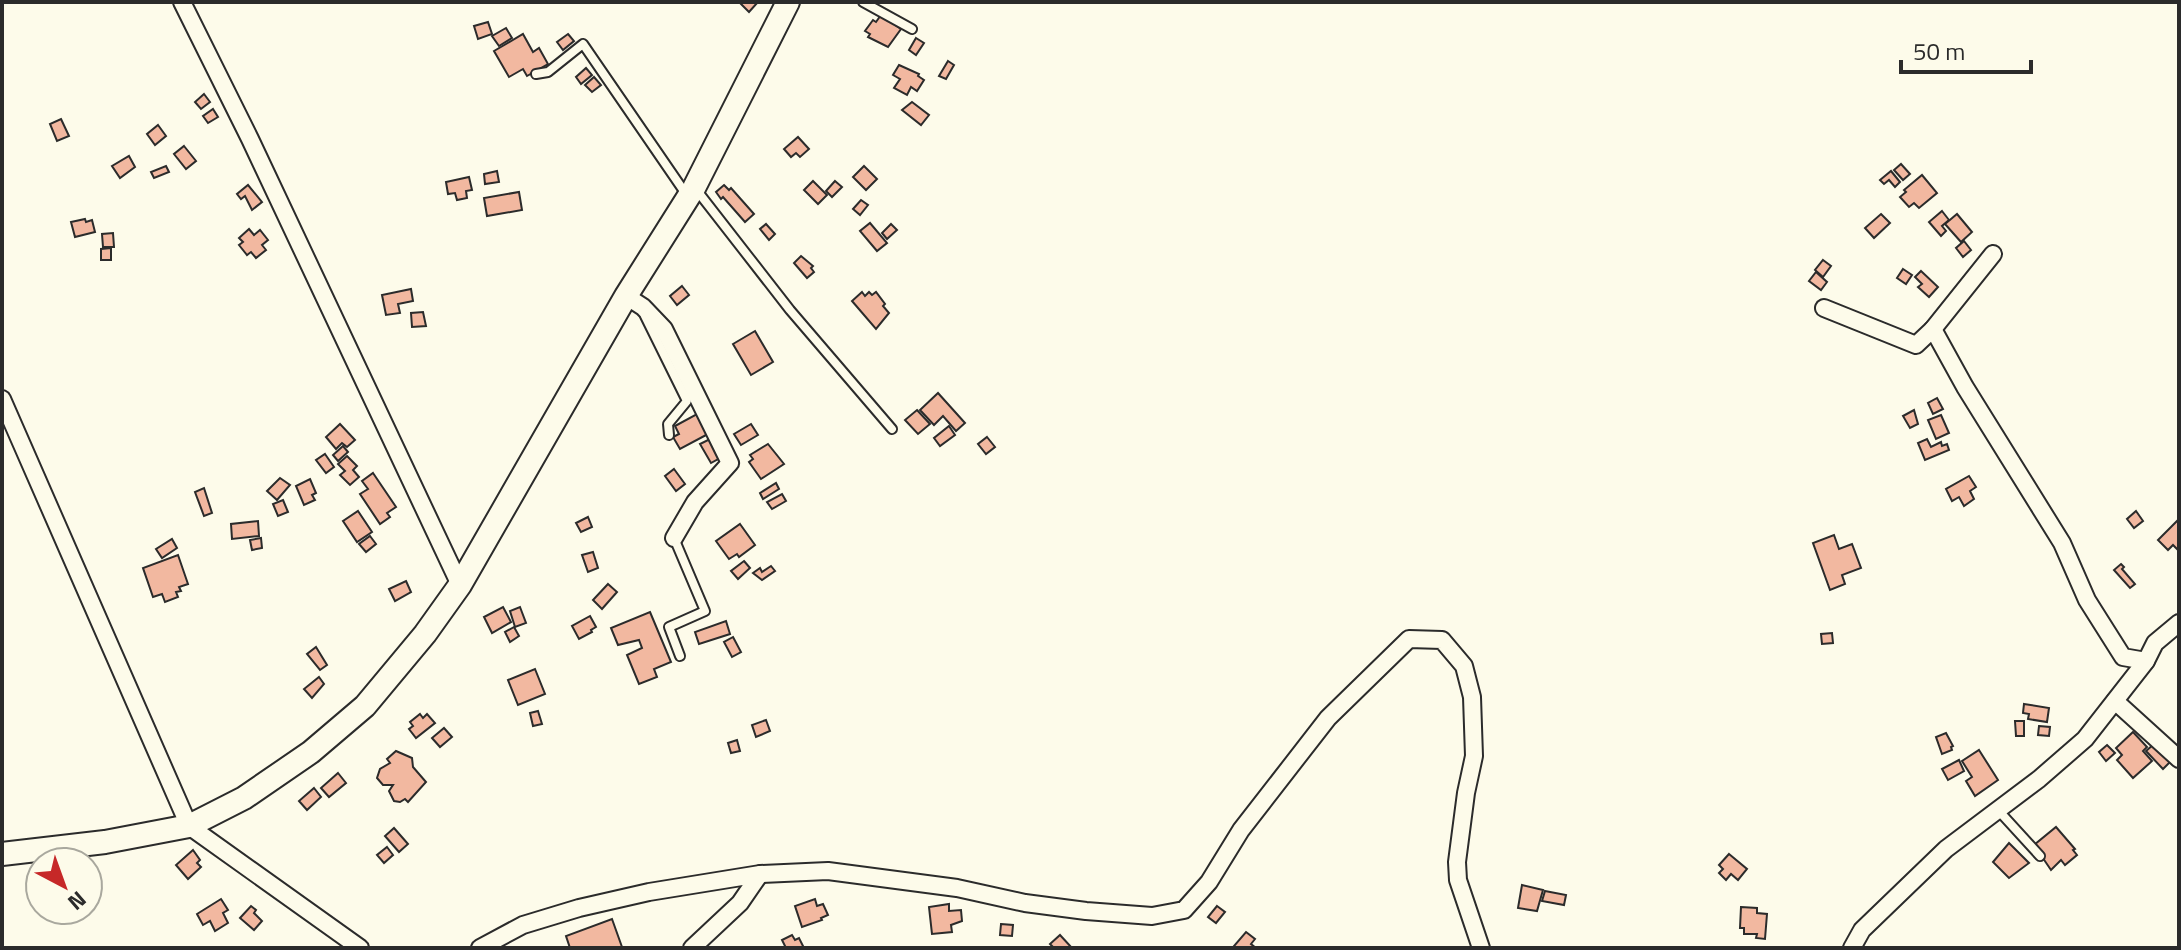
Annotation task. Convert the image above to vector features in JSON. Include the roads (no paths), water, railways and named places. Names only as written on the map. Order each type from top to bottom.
[{"type":"street","points":[[182,2],[250,139],[460,585]]},
{"type":"street","points":[[2,854],[105,842],[189,826],[244,798],[311,752],[365,706],[425,634],[460,585],[634,301],[788,2]]},
{"type":"street","points":[[1824,308],[1916,345],[1933,329],[1993,254]]},
{"type":"street","points":[[634,301],[664,329],[730,463],[695,502],[674,538]]},
{"type":"street","points":[[1933,329],[1965,387],[2062,543],[2087,600],[2123,657],[2146,661]]},
{"type":"street","points":[[2,399],[189,826],[360,948]]},
{"type":"street","points":[[1852,948],[1862,930],[1946,849],[2085,739],[2146,661],[2155,643],[2179,623]]},
{"type":"street","points":[[480,948],[523,925],[579,908],[649,892],[760,874],[842,873],[942,886],[1025,903],[1086,911],[1152,916],[1184,910],[1209,882],[1241,830],[1328,718],[1409,639],[1442,640],[1464,666],[1472,697],[1474,756],[1457,862],[1458,880],[1481,948]]},
{"type":"street","points":[[2115,701],[2179,759]]},
{"type":"street","points":[[692,948],[740,903],[760,874]]},
{"type":"lane","points":[[863,2],[912,29]]},
{"type":"lane","points":[[536,74],[548,72],[583,44],[691,192],[892,429]]},
{"type":"lane","points":[[634,301],[687,401],[668,424],[669,435]]},
{"type":"lane","points":[[674,538],[705,611],[669,627],[680,656]]},
{"type":"lane","points":[[1998,810],[2040,856]]}]
